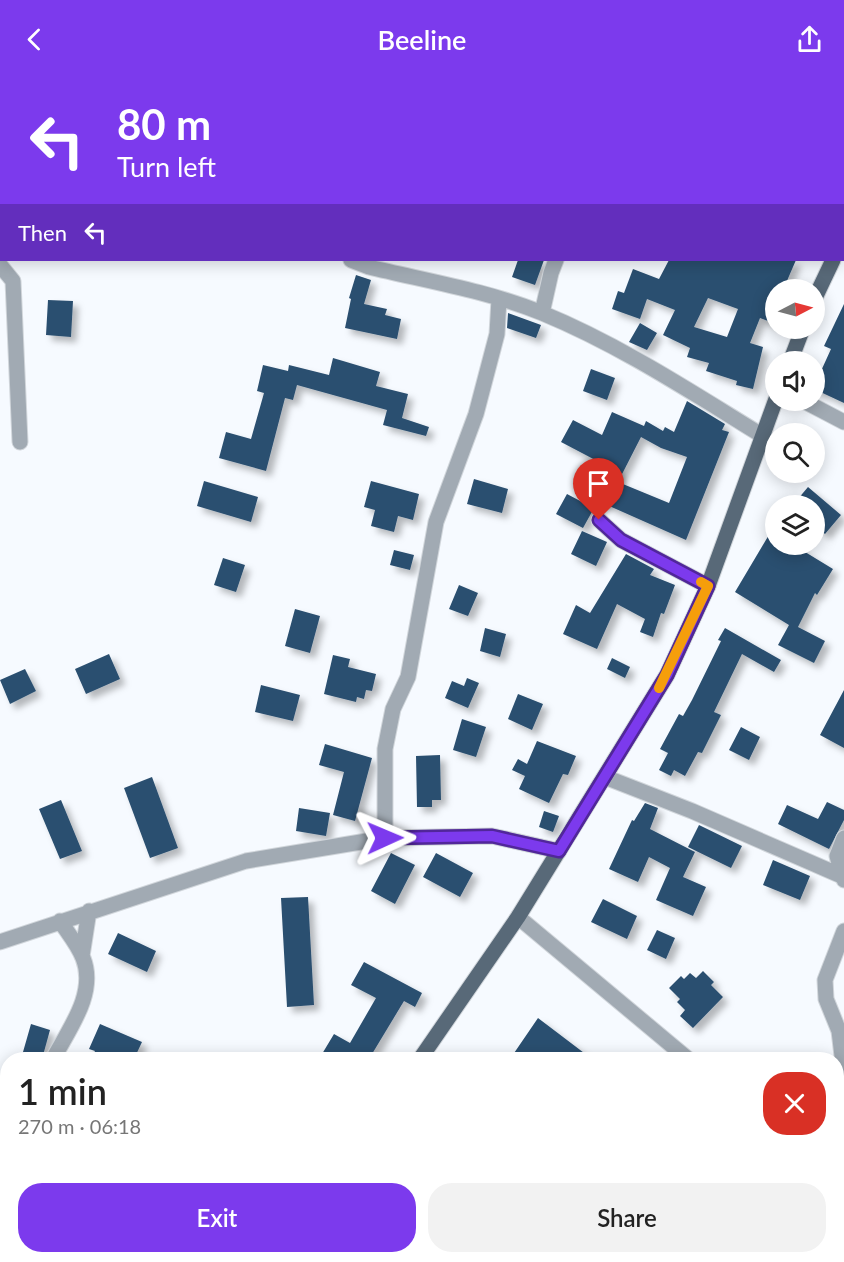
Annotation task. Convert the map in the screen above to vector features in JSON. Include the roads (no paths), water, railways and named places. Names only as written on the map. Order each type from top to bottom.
[{"type":"main road","points":[[823,279],[832,261]]},
{"type":"main road","points":[[425,1052],[518,917],[667,675],[708,586],[772,411]]},
{"type":"street","points":[[354,261],[369,267],[500,299],[542,313],[633,357],[763,436]]},
{"type":"street","points":[[542,313],[556,261]]},
{"type":"street","points":[[0,265],[7,279],[20,442]]},
{"type":"street","points":[[385,838],[385,749],[393,709],[408,677],[436,522],[476,414],[497,334],[500,299]]},
{"type":"street","points":[[823,411],[844,422]]},
{"type":"street","points":[[599,520],[621,540],[708,586]]},
{"type":"street","points":[[605,777],[692,811],[844,878]]},
{"type":"street","points":[[0,942],[246,861],[385,838],[492,836],[559,851]]},
{"type":"street","points":[[844,838],[837,856],[844,878]]},
{"type":"street","points":[[802,860],[837,856]]},
{"type":"street","points":[[82,956],[89,912]]},
{"type":"street","points":[[518,917],[680,1052]]},
{"type":"street","points":[[57,1052],[85,996],[86,973],[82,956],[60,921]]},
{"type":"street","points":[[842,1052],[839,1031],[826,999],[825,980],[844,931]]}]
